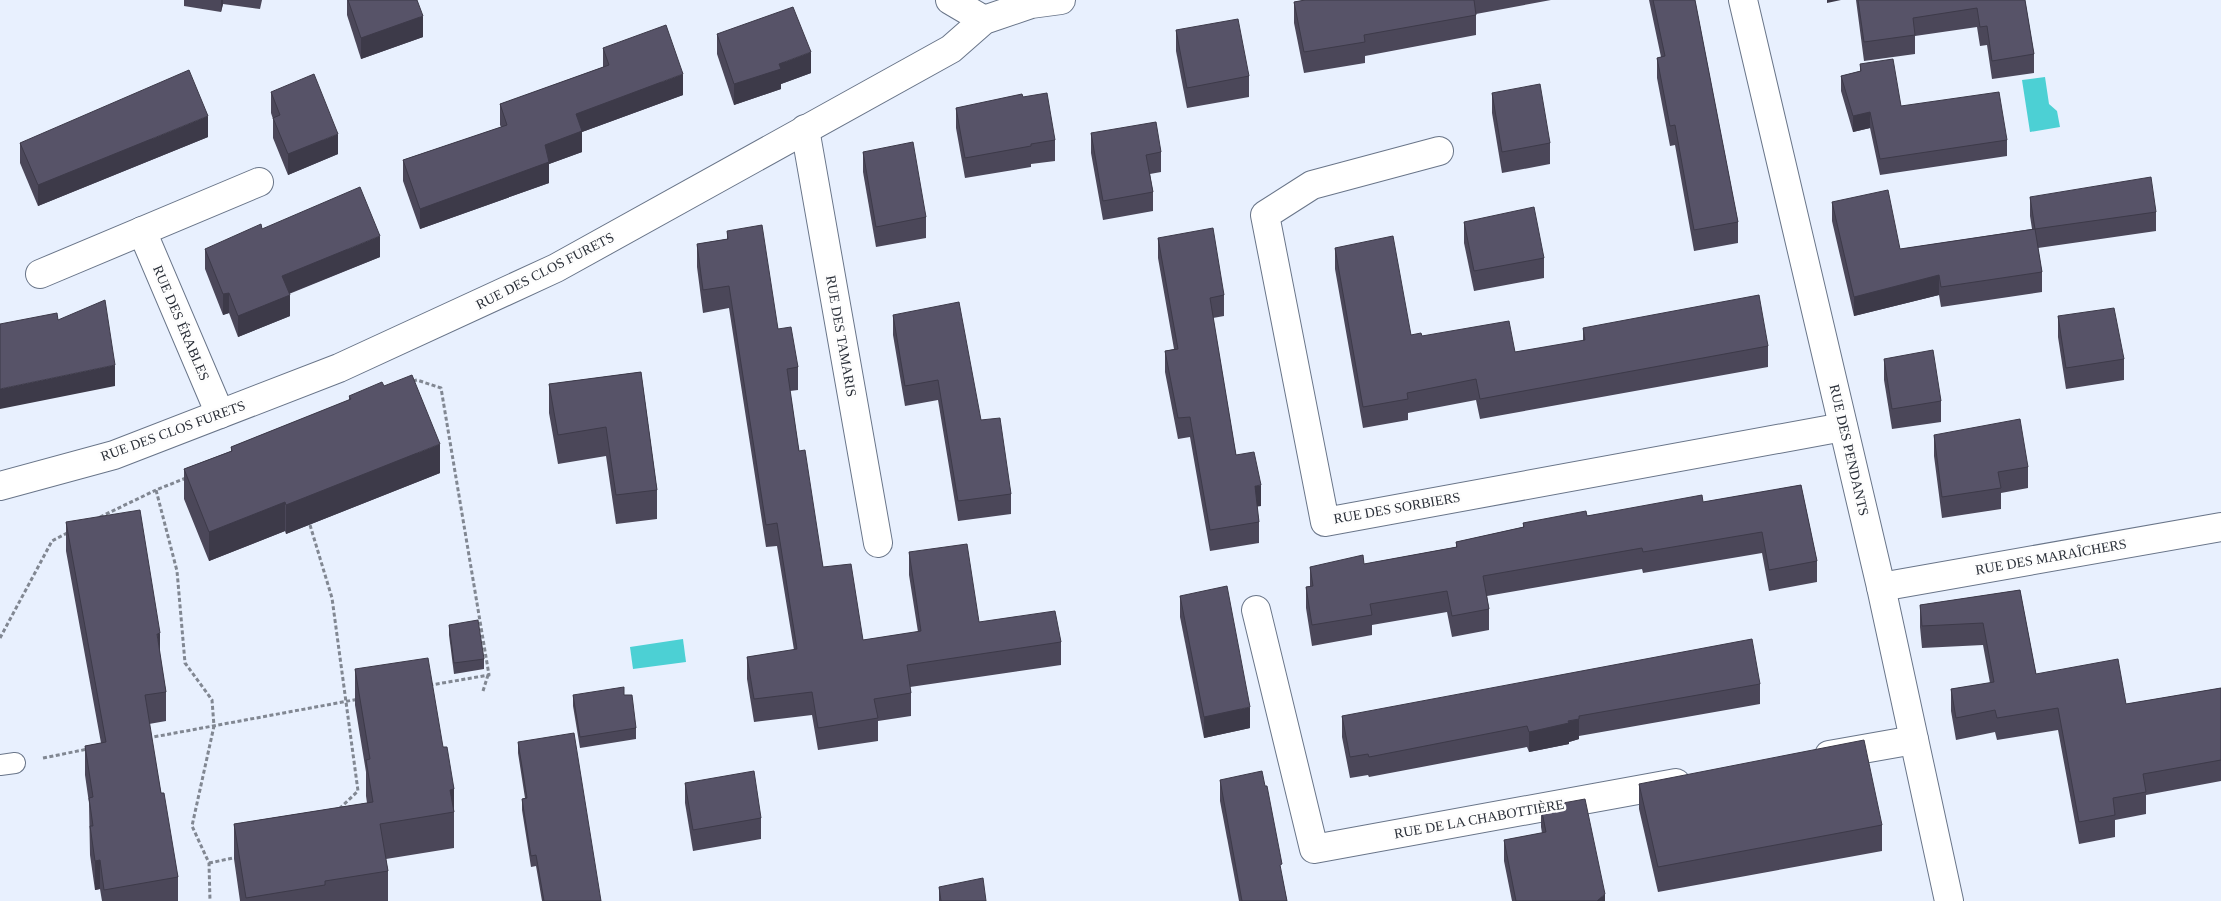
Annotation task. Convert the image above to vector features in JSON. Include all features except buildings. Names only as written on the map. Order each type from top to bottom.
[{"type":"street","points":[[950,0],[984,20]]},
{"type":"street","name":"RUE DES CLOS FURETS","points":[[0,486],[114,455],[340,368],[556,268],[951,49],[984,20],[1031,4],[1061,0]]},
{"type":"street","name":"RUE DES PENDANTS","points":[[1743,0],[1881,587],[1948,901]]},
{"type":"street","name":"RUE DES TAMARIS","points":[[805,129],[878,543]]},
{"type":"street","name":"RUE DES SORBIERS","points":[[1439,151],[1312,185],[1265,214],[1325,522],[1843,427]]},
{"type":"street","points":[[40,274],[259,182]]},
{"type":"street","name":"RUE DES ÉRABLES","points":[[142,231],[220,414]]},
{"type":"street","name":"RUE DES MARAÎCHERS","points":[[1881,587],[2221,527]]},
{"type":"street","name":"RUE DE LA CHABOTTIÈRE","points":[[1256,610],[1314,849],[1698,779]]},
{"type":"street","points":[[1806,760],[1914,740]]},
{"type":"path","points":[[408,384],[417,380],[441,388],[488,675],[483,691]]},
{"type":"path","points":[[95,520],[156,490],[192,475]]},
{"type":"path","points":[[156,490],[177,571],[185,663],[212,700],[214,726],[192,826],[209,864],[210,901]]},
{"type":"path","points":[[310,525],[332,598],[358,791],[333,815]]},
{"type":"path","points":[[0,638],[52,541],[78,528]]},
{"type":"path","points":[[422,687],[488,675]]},
{"type":"path","points":[[138,740],[364,698]]},
{"type":"path","points":[[8,764],[91,749]]},
{"type":"path","points":[[209,864],[245,855]]},
{"type":"water","points":[[2045,77],[2049,104],[2057,111],[2060,127],[2030,132],[2022,80]]},
{"type":"water","points":[[683,639],[686,662],[633,669],[630,647]]}]
